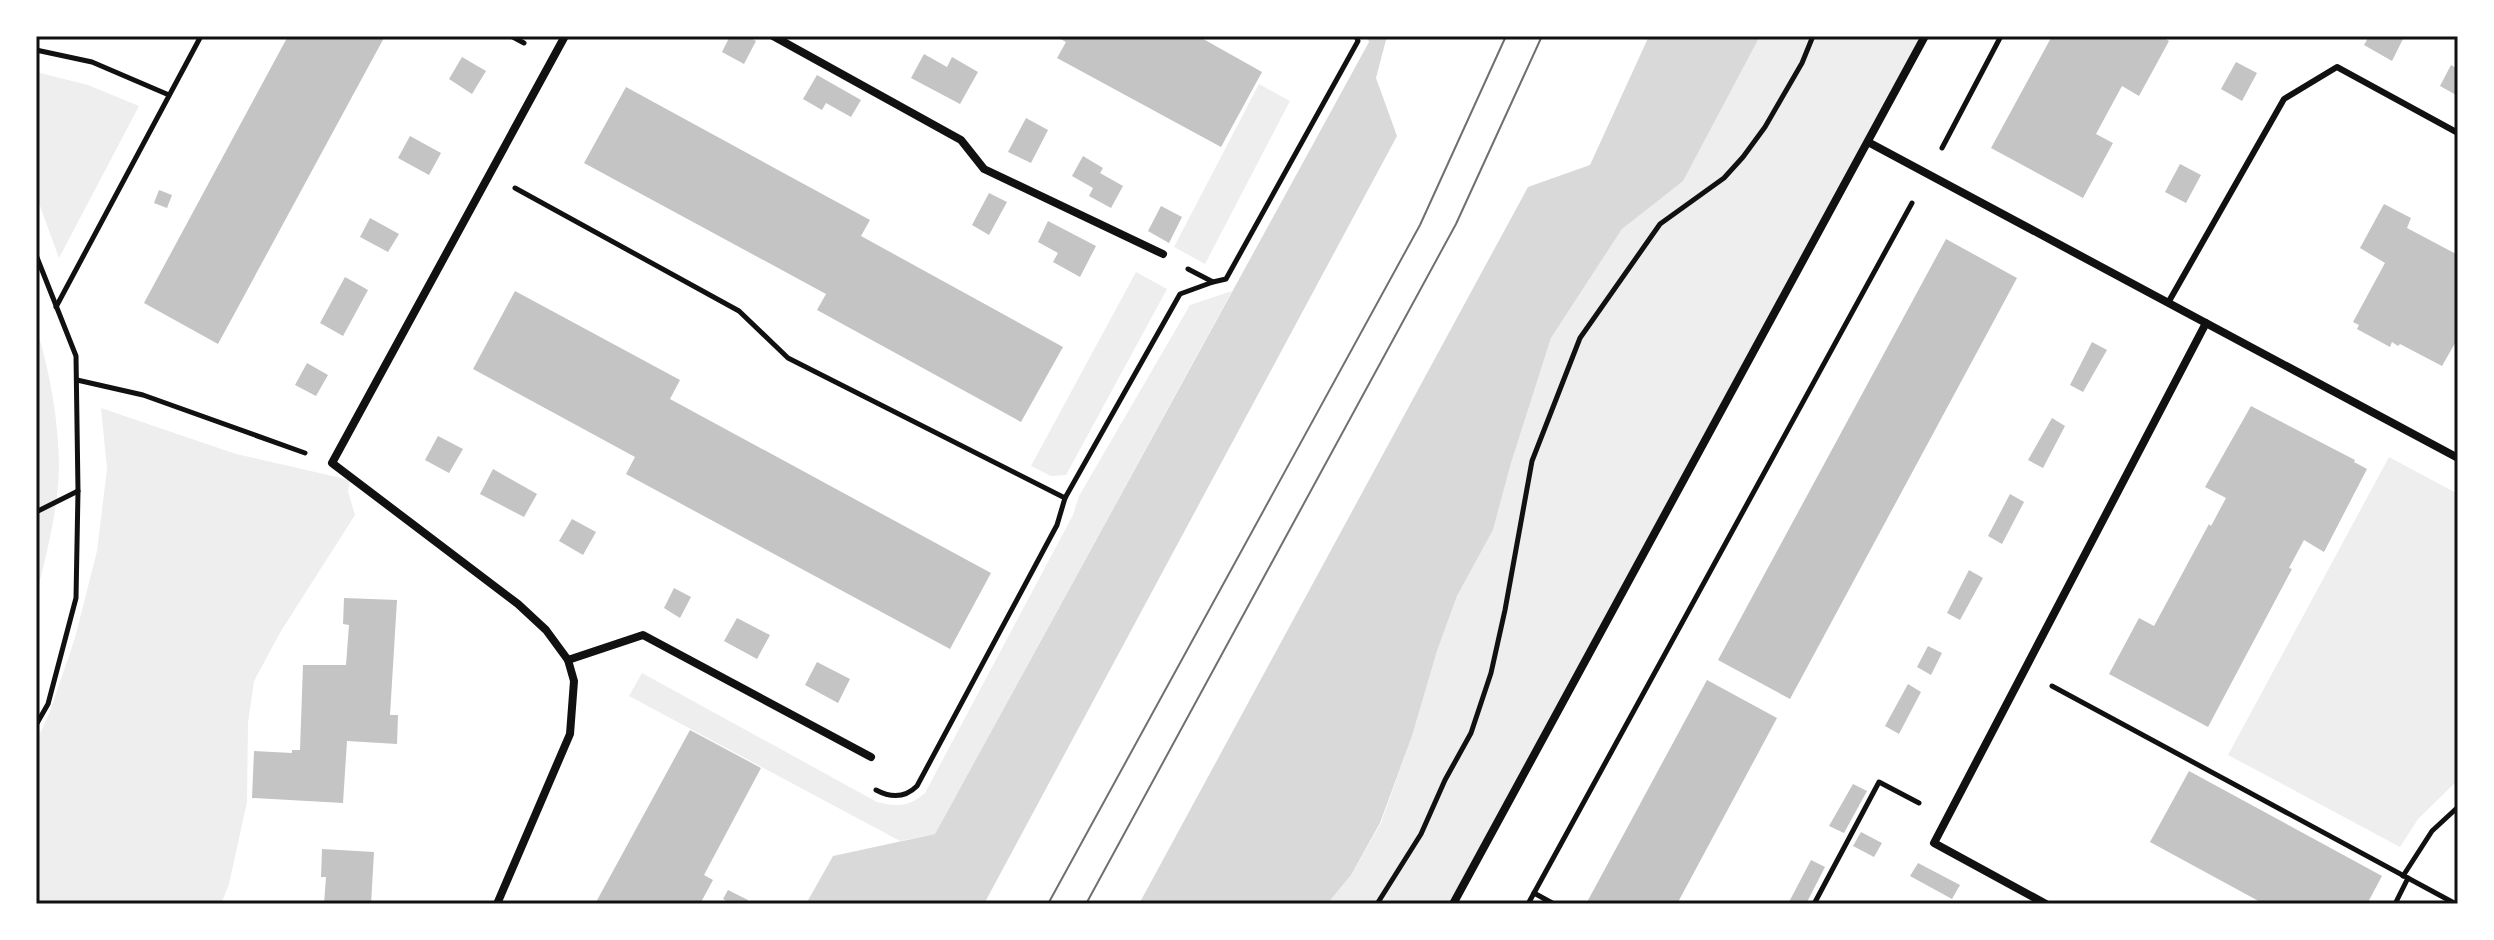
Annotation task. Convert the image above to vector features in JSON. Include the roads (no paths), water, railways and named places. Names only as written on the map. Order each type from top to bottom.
[{"type":"street","points":[[497,904],[570,734],[574,681],[568,660],[546,630],[518,604],[332,463],[565,36]]},
{"type":"street","points":[[773,36],[961,140],[984,169],[1163,254]]},
{"type":"street","points":[[1453,904],[1925,36]]},
{"type":"street","points":[[1868,142],[2458,458]]},
{"type":"street","points":[[2046,904],[1934,843],[2206,323]]},
{"type":"street","points":[[568,660],[643,635],[871,757]]},
{"type":"lane","points":[[2168,303],[2284,99],[2337,67],[2458,133]]},
{"type":"tram line","points":[[1048,904],[1420,225],[1506,36]]},
{"type":"tram line","points":[[1086,904],[1456,224],[1542,36]]}]
